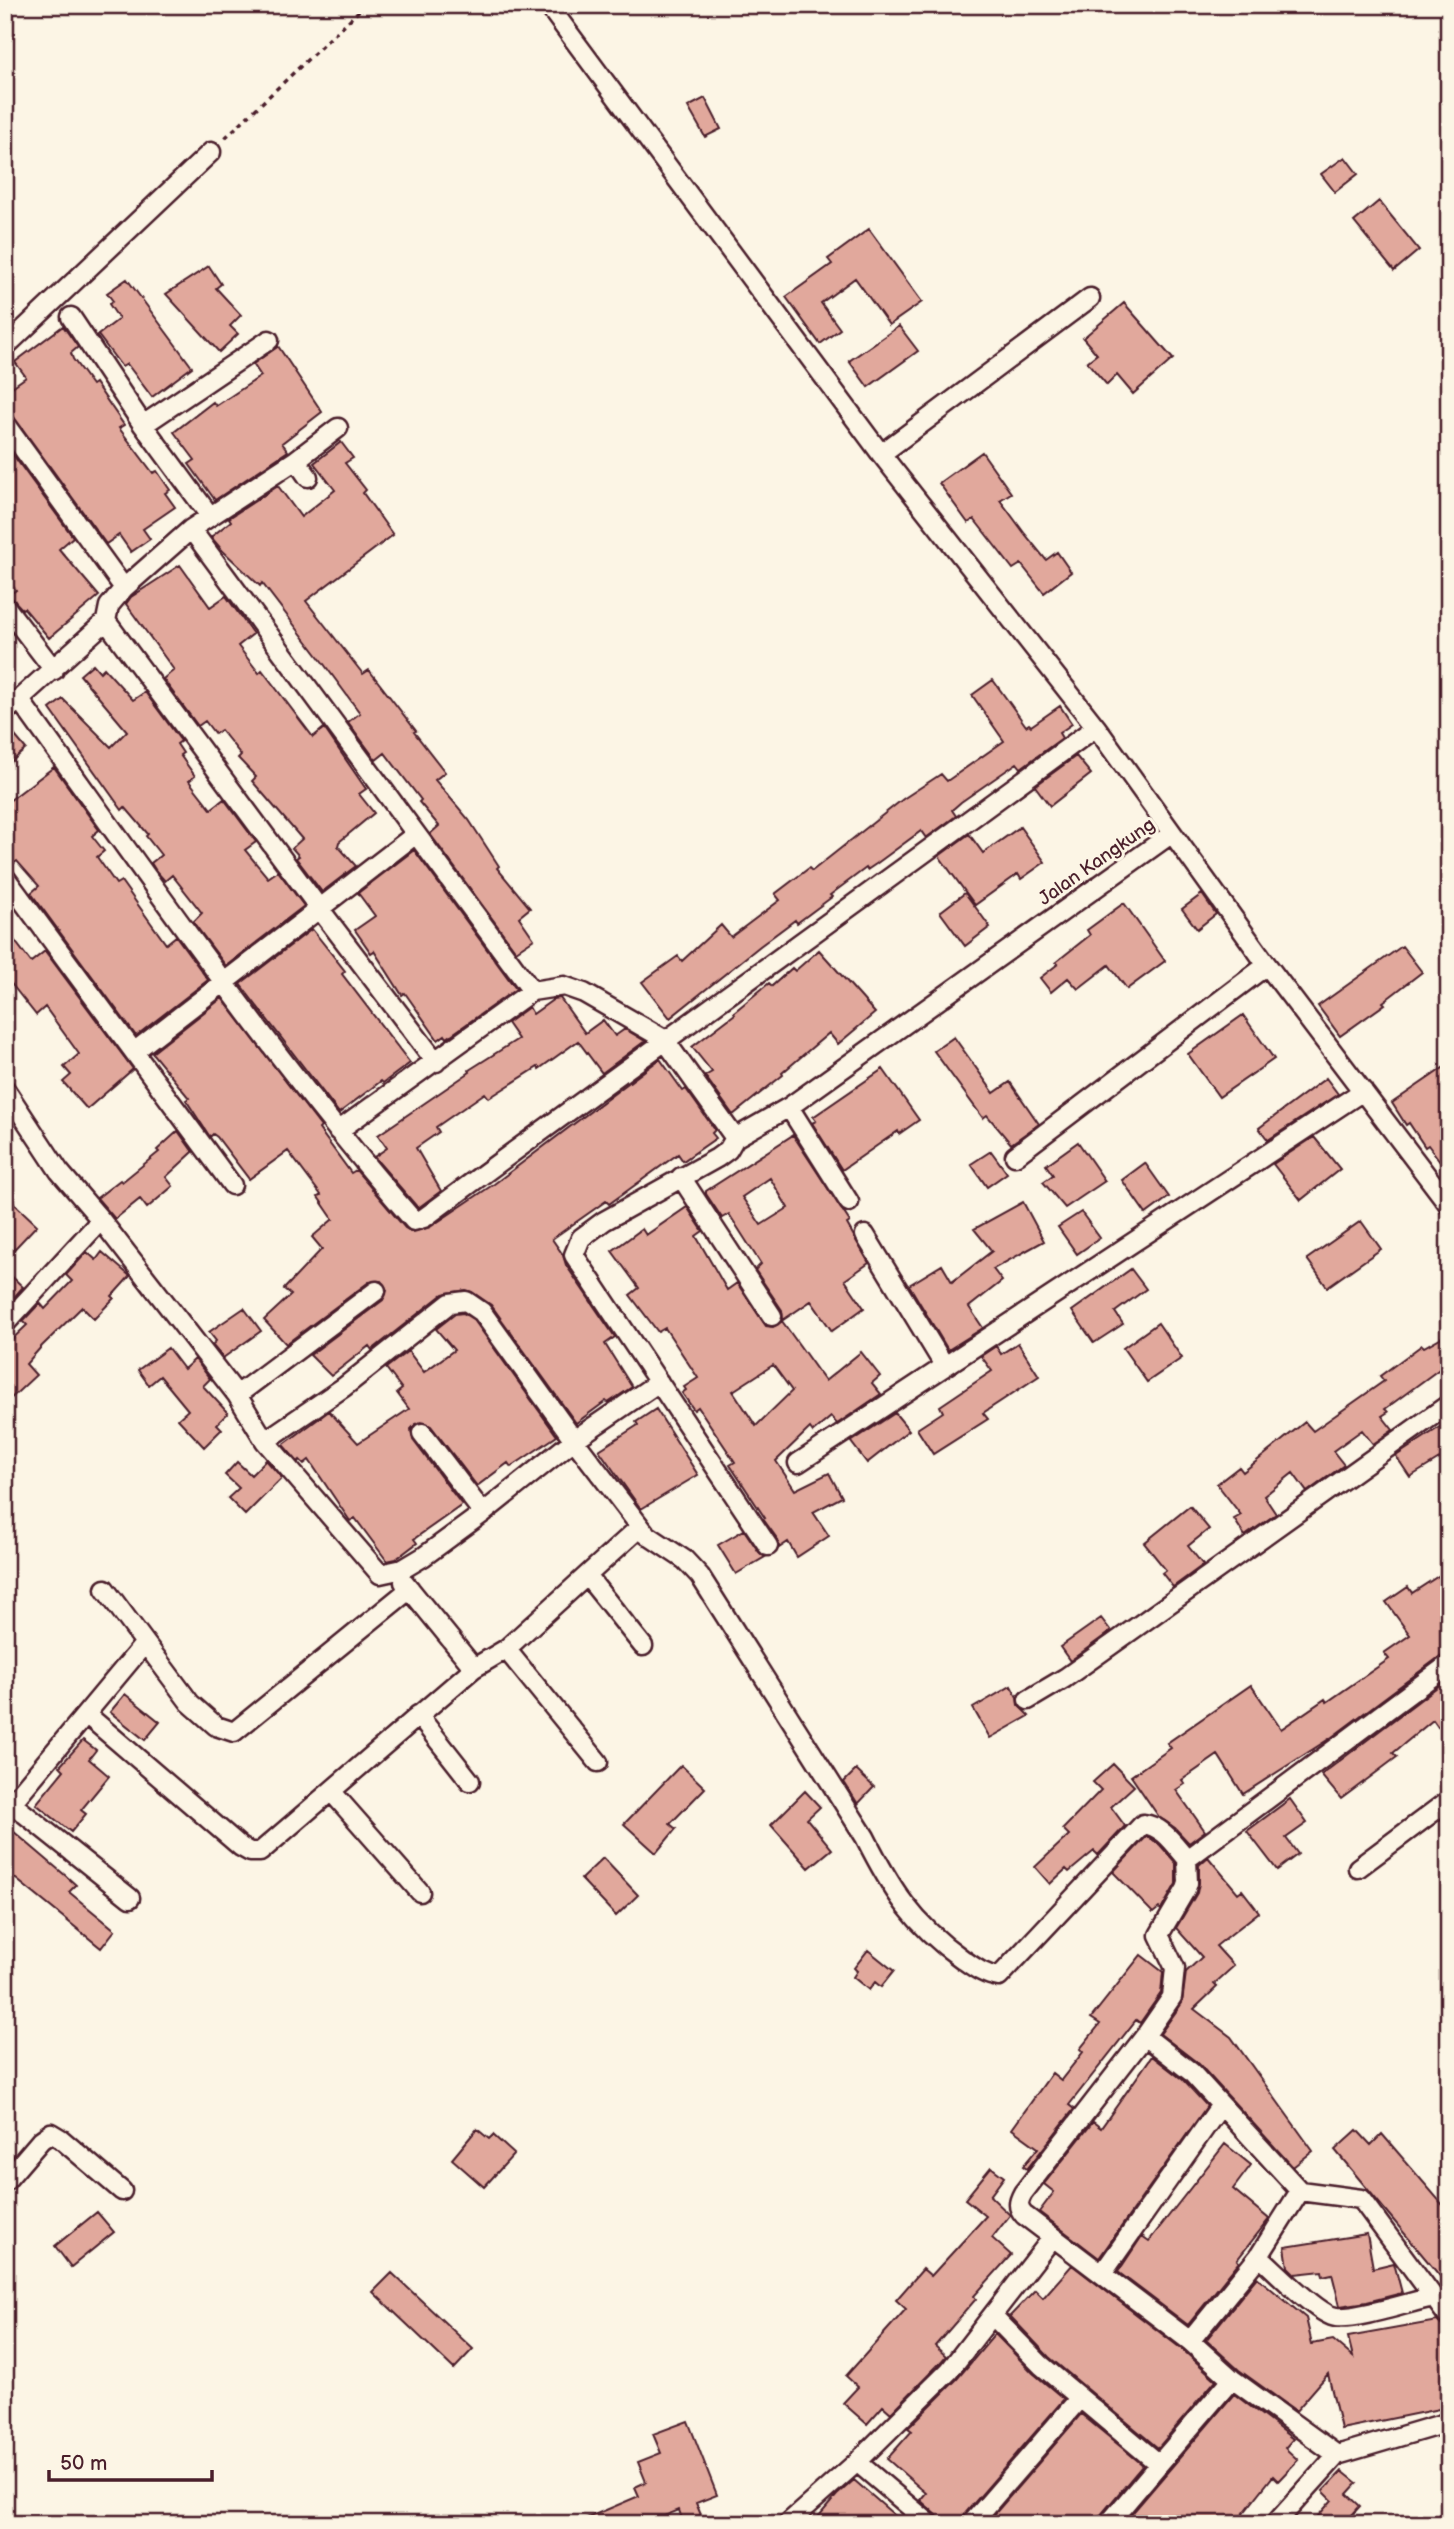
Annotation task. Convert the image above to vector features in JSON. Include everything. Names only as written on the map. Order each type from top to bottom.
[{"type":"street","points":[[548,5],[881,454],[1096,727],[1171,834]]},
{"type":"street","points":[[5,347],[211,152]]},
{"type":"street","points":[[881,454],[1090,298]]},
{"type":"street","points":[[71,317],[143,425],[210,516]]},
{"type":"street","points":[[143,425],[269,340]]},
{"type":"street","points":[[5,424],[124,588]]},
{"type":"street","points":[[5,712],[106,621],[109,606],[124,588],[191,529],[296,460],[338,428]]},
{"type":"street","points":[[296,460],[309,477]]},
{"type":"street","points":[[191,529],[532,991]]},
{"type":"street","points":[[5,606],[54,670]]},
{"type":"street","points":[[106,621],[436,1062]]},
{"type":"street","points":[[19,699],[224,982],[338,1131],[414,1221],[424,1218],[664,1039],[881,886],[1096,727]]},
{"type":"street","points":[[135,1051],[416,834]]},
{"type":"street","name":"Jalan Kangkung","points":[[659,1382],[574,1255],[581,1238],[717,1158],[728,1150],[735,1138],[789,1107],[1171,834],[1449,1205]]},
{"type":"street","points":[[5,877],[232,1185]]},
{"type":"street","points":[[1015,1156],[1267,964]]},
{"type":"street","points":[[338,1131],[532,991],[564,986],[584,993],[664,1039],[735,1138]]},
{"type":"street","points":[[5,1090],[59,1171],[101,1220],[237,1395],[265,1441],[380,1574],[403,1569],[423,1557],[574,1440],[659,1382],[768,1546]]},
{"type":"street","points":[[798,1463],[1363,1091]]},
{"type":"street","points":[[789,1107],[849,1202]]},
{"type":"street","points":[[681,1177],[772,1316]]},
{"type":"street","points":[[5,1324],[101,1220]]},
{"type":"street","points":[[865,1235],[944,1365]]},
{"type":"street","points":[[237,1395],[376,1291]]},
{"type":"street","points":[[265,1441],[344,1387],[450,1303],[467,1301],[482,1312],[640,1527],[685,1560],[700,1576],[865,1837],[883,1874],[913,1917],[935,1940],[983,1973],[999,1977],[1143,1824],[1160,1829],[1187,1858],[1186,1889],[1159,1935],[1175,1968],[1172,1997],[1145,2036],[1023,2193],[1018,2202],[1019,2209],[1024,2216],[1190,2341],[1232,2379],[1337,2455]]},
{"type":"street","points":[[1028,1700],[1065,1678],[1449,1404]]},
{"type":"street","points":[[422,1433],[483,1513]]},
{"type":"street","points":[[86,1714],[241,1847],[250,1852],[260,1852],[474,1668],[506,1650],[640,1527]]},
{"type":"street","points":[[395,1571],[474,1668]]},
{"type":"street","points":[[587,1576],[643,1646]]},
{"type":"street","points":[[105,1589],[190,1703],[216,1726],[234,1732],[410,1589]]},
{"type":"street","points":[[130,1898],[8,1807],[145,1643]]},
{"type":"street","points":[[506,1650],[598,1762]]},
{"type":"street","points":[[1187,1858],[1449,1664]]},
{"type":"street","points":[[418,1715],[470,1780]]},
{"type":"street","points":[[331,1791],[420,1892]]},
{"type":"street","points":[[1358,1868],[1449,1800]]},
{"type":"street","points":[[1145,2036],[1191,2072],[1300,2191],[1361,2199],[1449,2318]]},
{"type":"street","points":[[1102,2274],[1221,2105]]},
{"type":"street","points":[[5,2182],[41,2140],[51,2133],[61,2138],[122,2191]]},
{"type":"street","points":[[1190,2341],[1259,2256],[1300,2191]]},
{"type":"street","points":[[787,2524],[857,2462],[949,2371],[1053,2237]]},
{"type":"street","points":[[1259,2256],[1319,2309],[1334,2318],[1350,2317],[1433,2297]]},
{"type":"street","points":[[992,2316],[1079,2399],[1159,2464]]},
{"type":"street","points":[[1108,2524],[1232,2379]]},
{"type":"street","points":[[971,2524],[1079,2399]]},
{"type":"street","points":[[1275,2524],[1337,2455],[1449,2421]]},
{"type":"street","points":[[857,2462],[929,2524]]},
{"type":"path","points":[[211,152],[365,5]]},
{"type":"building","points":[[705,98],[721,129],[705,137],[688,107]]},
{"type":"building","points":[[1345,157],[1358,174],[1335,192],[1321,174]]},
{"type":"building","points":[[1379,201],[1419,250],[1394,271],[1354,222]]},
{"type":"building","points":[[869,229],[922,302],[889,325],[855,278],[821,303],[840,329],[820,344],[786,297],[832,264],[828,259]]},
{"type":"building","points":[[209,266],[221,284],[216,288],[241,315],[230,326],[238,334],[219,352],[166,294]]},
{"type":"building","points":[[127,279],[192,367],[152,397],[127,364],[122,367],[98,335],[119,319],[109,304],[113,301],[107,293]]},
{"type":"building","points":[[1124,303],[1173,359],[1133,394],[1117,375],[1107,385],[1087,362],[1097,354],[1083,338]]},
{"type":"building","points":[[63,326],[78,347],[71,353],[73,359],[92,385],[95,383],[124,425],[119,428],[153,473],[157,471],[170,490],[165,493],[175,507],[143,529],[150,539],[131,552],[119,535],[106,544],[14,417],[5,413],[5,392],[26,377],[15,362]]},
{"type":"building","points":[[899,326],[918,351],[868,387],[849,361]]},
{"type":"building","points":[[278,346],[322,412],[282,443],[288,451],[215,500],[189,464],[195,460],[174,432],[213,402],[216,406],[261,376],[253,364]]},
{"type":"building","points":[[341,442],[353,458],[345,463],[366,490],[363,493],[393,535],[306,601],[363,674],[369,670],[416,731],[414,732],[445,772],[435,780],[469,820],[499,866],[497,868],[530,908],[519,917],[534,939],[516,951],[430,834],[439,826],[419,802],[421,800],[385,753],[376,760],[348,722],[360,713],[321,660],[262,583],[260,586],[211,537],[231,521],[229,518],[278,486],[301,517],[335,490],[314,463]]},
{"type":"building","points":[[5,444],[73,537],[59,549],[99,596],[49,638],[24,608],[9,595],[16,590],[5,576]]},
{"type":"building","points":[[982,452],[1011,493],[1000,500],[1025,534],[1046,560],[1057,552],[1071,572],[1044,593],[1021,564],[1013,569],[974,519],[968,523],[939,483]]},
{"type":"building","points":[[180,565],[210,607],[226,596],[253,634],[238,646],[259,673],[262,670],[313,737],[324,728],[366,789],[359,794],[374,813],[339,842],[338,846],[356,866],[322,892],[296,858],[299,856],[292,848],[302,839],[252,781],[256,777],[238,758],[241,755],[221,730],[215,734],[205,721],[198,726],[163,679],[174,670],[126,604],[131,597]]},
{"type":"building","points":[[93,664],[100,672],[104,668],[133,700],[145,692],[181,741],[177,744],[183,753],[180,755],[195,776],[189,781],[211,809],[224,799],[256,842],[245,850],[268,878],[278,871],[304,906],[226,966],[193,922],[202,913],[172,875],[165,881],[151,863],[161,855],[146,836],[148,834],[125,807],[122,810],[50,709],[63,699],[111,747],[127,731],[80,675]]},
{"type":"building","points":[[993,680],[1026,726],[1031,726],[1060,706],[1072,724],[1059,733],[1062,738],[1021,768],[1017,763],[961,802],[952,810],[956,816],[926,838],[921,831],[876,864],[867,870],[866,868],[797,923],[795,920],[760,946],[670,1018],[642,982],[678,956],[682,961],[721,925],[731,937],[780,900],[775,894],[809,868],[812,871],[903,799],[941,774],[947,781],[1004,741],[972,695]]},
{"type":"building","points":[[5,724],[26,749],[5,767]]},
{"type":"building","points":[[1076,756],[1091,774],[1050,806],[1035,786]]},
{"type":"building","points":[[54,767],[99,830],[92,836],[104,851],[97,857],[116,884],[121,881],[166,944],[176,936],[208,980],[136,1036],[31,893],[39,886],[17,861],[9,867],[5,866],[5,804]]},
{"type":"building","points":[[1020,827],[1045,862],[1021,879],[1018,874],[975,905],[939,856],[969,834],[983,853]]},
{"type":"building","points":[[414,850],[516,989],[447,1038],[445,1035],[438,1040],[405,993],[402,995],[374,951],[371,953],[355,930],[375,916],[358,893]]},
{"type":"building","points":[[965,893],[990,927],[965,946],[940,912]]},
{"type":"building","points":[[1202,894],[1216,914],[1197,929],[1182,909]]},
{"type":"building","points":[[1124,903],[1165,961],[1127,989],[1109,965],[1078,989],[1068,978],[1051,992],[1040,978],[1090,935],[1087,930]]},
{"type":"building","points":[[5,928],[31,962],[45,951],[133,1069],[87,1109],[63,1082],[71,1075],[64,1067],[79,1054],[45,1007],[36,1015],[5,976]]},
{"type":"building","points":[[312,929],[345,971],[342,974],[410,1063],[339,1113],[240,984]]},
{"type":"building","points":[[1402,946],[1422,972],[1383,1002],[1385,1004],[1340,1036],[1318,1006]]},
{"type":"building","points":[[819,950],[875,1013],[838,1044],[829,1033],[733,1115],[705,1076],[712,1072],[692,1047],[735,1014],[734,1012],[769,983],[772,986],[792,968],[795,971]]},
{"type":"building","points":[[222,998],[321,1127],[319,1129],[351,1173],[356,1170],[405,1228],[412,1232],[430,1227],[494,1184],[660,1059],[683,1091],[686,1089],[715,1130],[712,1133],[716,1138],[683,1161],[678,1154],[609,1204],[606,1201],[552,1239],[566,1265],[615,1337],[605,1344],[632,1387],[608,1403],[606,1401],[576,1423],[491,1305],[466,1290],[443,1294],[372,1350],[369,1346],[331,1376],[310,1355],[383,1300],[387,1290],[381,1281],[369,1282],[286,1344],[264,1320],[291,1295],[284,1289],[322,1249],[312,1237],[333,1219],[318,1197],[321,1195],[288,1151],[249,1179],[217,1137],[213,1134],[210,1137],[186,1100],[189,1098],[152,1053]]},
{"type":"building","points":[[560,998],[585,1033],[603,1020],[615,1036],[625,1029],[645,1041],[602,1073],[578,1041],[539,1069],[538,1067],[489,1098],[485,1093],[436,1127],[439,1132],[416,1148],[441,1191],[418,1208],[374,1157],[387,1148],[378,1135],[470,1072],[469,1070],[518,1039],[507,1023],[529,1007],[533,1014],[554,999]]},
{"type":"building","points":[[1243,1015],[1274,1059],[1219,1097],[1188,1054]]},
{"type":"building","points":[[954,1037],[994,1093],[1010,1082],[1039,1124],[1011,1144],[987,1115],[983,1118],[934,1051]]},
{"type":"building","points":[[1449,1064],[1449,1173],[1428,1145],[1425,1147],[1409,1123],[1406,1125],[1392,1103]]},
{"type":"building","points":[[883,1069],[919,1120],[899,1134],[898,1131],[842,1170],[812,1123],[816,1121],[813,1117]]},
{"type":"building","points":[[1326,1078],[1338,1094],[1268,1140],[1259,1128]]},
{"type":"building","points":[[178,1131],[193,1152],[166,1177],[173,1186],[147,1208],[140,1199],[115,1219],[97,1198],[159,1152],[157,1150]]},
{"type":"building","points":[[793,1135],[850,1222],[847,1224],[869,1263],[845,1280],[864,1308],[832,1331],[811,1301],[783,1320],[782,1310],[755,1270],[761,1264],[729,1214],[722,1218],[706,1191]],"holes":[[[770,1178],[788,1208],[761,1225],[742,1197]]]},
{"type":"building","points":[[1314,1137],[1340,1169],[1301,1200],[1273,1164]]},
{"type":"building","points":[[1078,1142],[1105,1181],[1065,1208],[1043,1182],[1053,1175],[1046,1165]]},
{"type":"building","points":[[991,1151],[1007,1173],[987,1187],[971,1164]]},
{"type":"building","points":[[1145,1163],[1169,1197],[1146,1214],[1122,1180]]},
{"type":"building","points":[[5,1195],[37,1225],[5,1259]]},
{"type":"building","points":[[1023,1202],[1044,1241],[993,1269],[1002,1281],[969,1307],[983,1328],[948,1350],[909,1285],[942,1265],[952,1282],[992,1251],[974,1229]]},
{"type":"building","points":[[687,1207],[703,1231],[696,1236],[727,1290],[737,1283],[766,1326],[773,1327],[782,1321],[825,1381],[861,1352],[880,1376],[872,1383],[881,1394],[837,1424],[831,1417],[813,1432],[810,1428],[776,1461],[795,1490],[829,1473],[842,1497],[813,1512],[829,1536],[797,1557],[788,1542],[779,1548],[778,1540],[730,1465],[735,1462],[698,1407],[694,1410],[682,1393],[686,1390],[684,1387],[698,1378],[665,1328],[658,1332],[630,1295],[639,1288],[612,1251],[642,1229],[646,1235]],"holes":[[[773,1365],[792,1391],[756,1426],[733,1391]]]},
{"type":"building","points":[[1081,1212],[1100,1238],[1077,1254],[1058,1227]]},
{"type":"building","points":[[1361,1221],[1381,1249],[1327,1287],[1307,1259]]},
{"type":"building","points":[[87,1252],[96,1260],[102,1252],[130,1276],[94,1319],[82,1307],[42,1346],[26,1364],[36,1375],[5,1404],[5,1346],[27,1325],[23,1321],[40,1303],[45,1309],[72,1281],[66,1275]]},
{"type":"building","points":[[1131,1269],[1146,1289],[1115,1312],[1123,1324],[1094,1343],[1072,1311]]},
{"type":"building","points":[[5,1270],[23,1287],[7,1305],[5,1304]]},
{"type":"building","points":[[244,1308],[261,1331],[223,1358],[212,1345],[216,1341],[209,1332]]},
{"type":"building","points":[[463,1313],[474,1320],[557,1436],[511,1467],[508,1463],[477,1486],[431,1426],[421,1422],[416,1424],[411,1429],[413,1440],[462,1505],[414,1539],[417,1543],[396,1559],[387,1561],[355,1518],[350,1521],[309,1460],[304,1464],[300,1460],[298,1462],[283,1445],[329,1411],[358,1443],[409,1409],[397,1393],[402,1389],[386,1368],[408,1351],[424,1372],[454,1350],[436,1329],[455,1314]]},
{"type":"building","points":[[1158,1323],[1182,1358],[1147,1382],[1123,1348]]},
{"type":"building","points":[[1449,1333],[1449,1362],[1385,1409],[1388,1412],[1382,1416],[1393,1430],[1373,1444],[1362,1430],[1333,1451],[1344,1465],[1307,1492],[1293,1473],[1264,1496],[1276,1514],[1245,1536],[1234,1519],[1241,1515],[1217,1484],[1239,1467],[1243,1472],[1305,1422],[1313,1431],[1384,1381],[1380,1376],[1422,1345],[1424,1347]]},
{"type":"building","points":[[1018,1343],[1039,1376],[983,1413],[988,1419],[933,1454],[917,1429],[943,1412],[940,1406],[992,1371],[981,1356],[996,1346],[1001,1354]]},
{"type":"building","points":[[168,1348],[184,1369],[195,1359],[210,1379],[203,1386],[228,1413],[217,1424],[222,1429],[204,1447],[178,1419],[188,1410],[160,1376],[149,1385],[138,1370]]},
{"type":"building","points":[[656,1409],[698,1475],[641,1509],[599,1450],[638,1425],[636,1422]]},
{"type":"building","points":[[895,1413],[909,1430],[867,1463],[851,1442]]},
{"type":"building","points":[[1440,1427],[1449,1441],[1449,1453],[1410,1477],[1396,1456]]},
{"type":"building","points":[[266,1460],[282,1478],[245,1515],[228,1498],[239,1488],[225,1475],[237,1462],[251,1475]]},
{"type":"building","points":[[1190,1506],[1209,1529],[1188,1546],[1203,1565],[1173,1587],[1162,1573],[1166,1570],[1144,1543]]},
{"type":"building","points":[[744,1530],[765,1557],[736,1574],[718,1545]]},
{"type":"building","points":[[1449,1569],[1449,1653],[1442,1655],[1332,1737],[1243,1794],[1218,1755],[1182,1780],[1185,1784],[1176,1790],[1205,1831],[1189,1843],[1175,1828],[1159,1817],[1131,1776],[1171,1748],[1167,1743],[1251,1685],[1281,1729],[1325,1699],[1327,1702],[1389,1659],[1384,1653],[1410,1635],[1386,1602],[1408,1587],[1412,1593]]},
{"type":"building","points":[[1101,1618],[1111,1631],[1070,1661],[1060,1647]]},
{"type":"building","points":[[1449,1678],[1449,1719],[1438,1727],[1433,1720],[1393,1753],[1397,1757],[1341,1799],[1321,1775]]},
{"type":"building","points":[[1011,1686],[1018,1705],[1029,1716],[990,1738],[973,1708]]},
{"type":"building","points":[[125,1694],[160,1722],[145,1740],[110,1712]]},
{"type":"building","points":[[83,1740],[96,1750],[89,1759],[109,1776],[81,1810],[86,1814],[71,1832],[36,1804],[64,1770],[60,1766]]},
{"type":"building","points":[[1113,1764],[1134,1786],[1111,1807],[1125,1826],[1098,1855],[1094,1851],[1069,1872],[1066,1869],[1050,1884],[1035,1867],[1069,1835],[1063,1829],[1101,1790],[1093,1782]]},
{"type":"building","points":[[681,1765],[705,1788],[670,1824],[676,1829],[656,1853],[624,1824]]},
{"type":"building","points":[[856,1770],[874,1787],[858,1804],[844,1782]]},
{"type":"building","points":[[805,1791],[820,1807],[807,1819],[832,1849],[809,1868],[771,1825]]},
{"type":"building","points":[[1290,1799],[1307,1823],[1286,1838],[1298,1854],[1277,1870],[1247,1831]]},
{"type":"building","points":[[13,1831],[76,1885],[69,1892],[115,1930],[101,1948],[5,1870],[5,1840]]},
{"type":"building","points":[[1147,1836],[1160,1845],[1176,1863],[1176,1884],[1161,1910],[1159,1908],[1153,1913],[1113,1872]]},
{"type":"building","points":[[1208,1857],[1238,1893],[1242,1890],[1259,1912],[1216,1946],[1234,1966],[1214,1984],[1217,1987],[1194,2009],[1231,2037],[1313,2151],[1293,2167],[1199,2064],[1160,2034],[1182,2003],[1186,1972],[1202,1957],[1176,1928],[1197,1893],[1199,1865]]},
{"type":"building","points":[[603,1858],[638,1895],[616,1916],[581,1879]]},
{"type":"building","points":[[868,1950],[894,1971],[881,1987],[875,1982],[869,1990],[853,1977],[857,1971],[854,1968]]},
{"type":"building","points":[[1141,1955],[1163,1972],[1161,1993],[1140,2023],[1136,2020],[1069,2105],[1074,2109],[1027,2169],[1023,2166],[1038,2148],[1012,2129],[1052,2073],[1061,2080],[1083,2052],[1080,2049],[1100,2024],[1091,2018]]},
{"type":"building","points":[[1152,2056],[1183,2080],[1207,2106],[1099,2258],[1039,2212],[1054,2192],[1044,2184],[1093,2122],[1101,2128]]},
{"type":"building","points":[[477,2129],[489,2139],[493,2135],[514,2154],[484,2187],[452,2159]]},
{"type":"building","points":[[1357,2130],[1371,2145],[1382,2134],[1449,2212],[1449,2287],[1335,2150]]},
{"type":"building","points":[[1225,2144],[1251,2165],[1233,2189],[1269,2219],[1237,2260],[1239,2262],[1188,2325],[1118,2272],[1142,2236],[1149,2241]]},
{"type":"building","points":[[991,2167],[1004,2177],[990,2196],[1010,2215],[992,2238],[1011,2255],[974,2296],[976,2299],[935,2346],[946,2356],[891,2413],[883,2406],[867,2424],[843,2403],[858,2387],[846,2376],[906,2309],[896,2300],[923,2269],[931,2276],[986,2216],[965,2199]]},
{"type":"building","points":[[97,2212],[114,2232],[71,2267],[55,2246]]},
{"type":"building","points":[[1367,2234],[1373,2268],[1394,2263],[1402,2293],[1340,2306],[1332,2274],[1323,2276],[1322,2271],[1295,2274],[1288,2267],[1285,2247]]},
{"type":"building","points":[[1072,2265],[1183,2350],[1216,2380],[1158,2448],[1049,2357],[1010,2316],[1035,2290],[1043,2298]]},
{"type":"building","points":[[392,2273],[473,2349],[454,2369],[373,2292]]},
{"type":"building","points":[[1257,2277],[1306,2318],[1312,2344],[1333,2340],[1353,2357],[1348,2337],[1437,2321],[1449,2329],[1449,2407],[1341,2429],[1328,2374],[1296,2411],[1239,2370],[1206,2340]]},
{"type":"building","points":[[995,2334],[1033,2373],[1064,2399],[962,2517],[960,2524],[941,2524],[937,2515],[920,2500],[926,2493],[887,2459],[912,2431],[908,2428],[957,2379]]},
{"type":"building","points":[[1234,2394],[1293,2439],[1285,2448],[1298,2460],[1278,2481],[1273,2476],[1235,2524],[1123,2524]]},
{"type":"building","points":[[1081,2414],[1143,2465],[1099,2517],[1097,2524],[986,2524]]},
{"type":"building","points":[[688,2421],[717,2495],[696,2503],[701,2515],[683,2522],[679,2510],[645,2524],[573,2524],[639,2496],[635,2487],[646,2482],[638,2462],[661,2453],[653,2434]]},
{"type":"building","points":[[1342,2471],[1357,2483],[1347,2494],[1360,2506],[1344,2524],[1311,2524],[1332,2500],[1323,2491]]},
{"type":"building","points":[[854,2480],[901,2521],[905,2517],[912,2524],[812,2524]]}]
